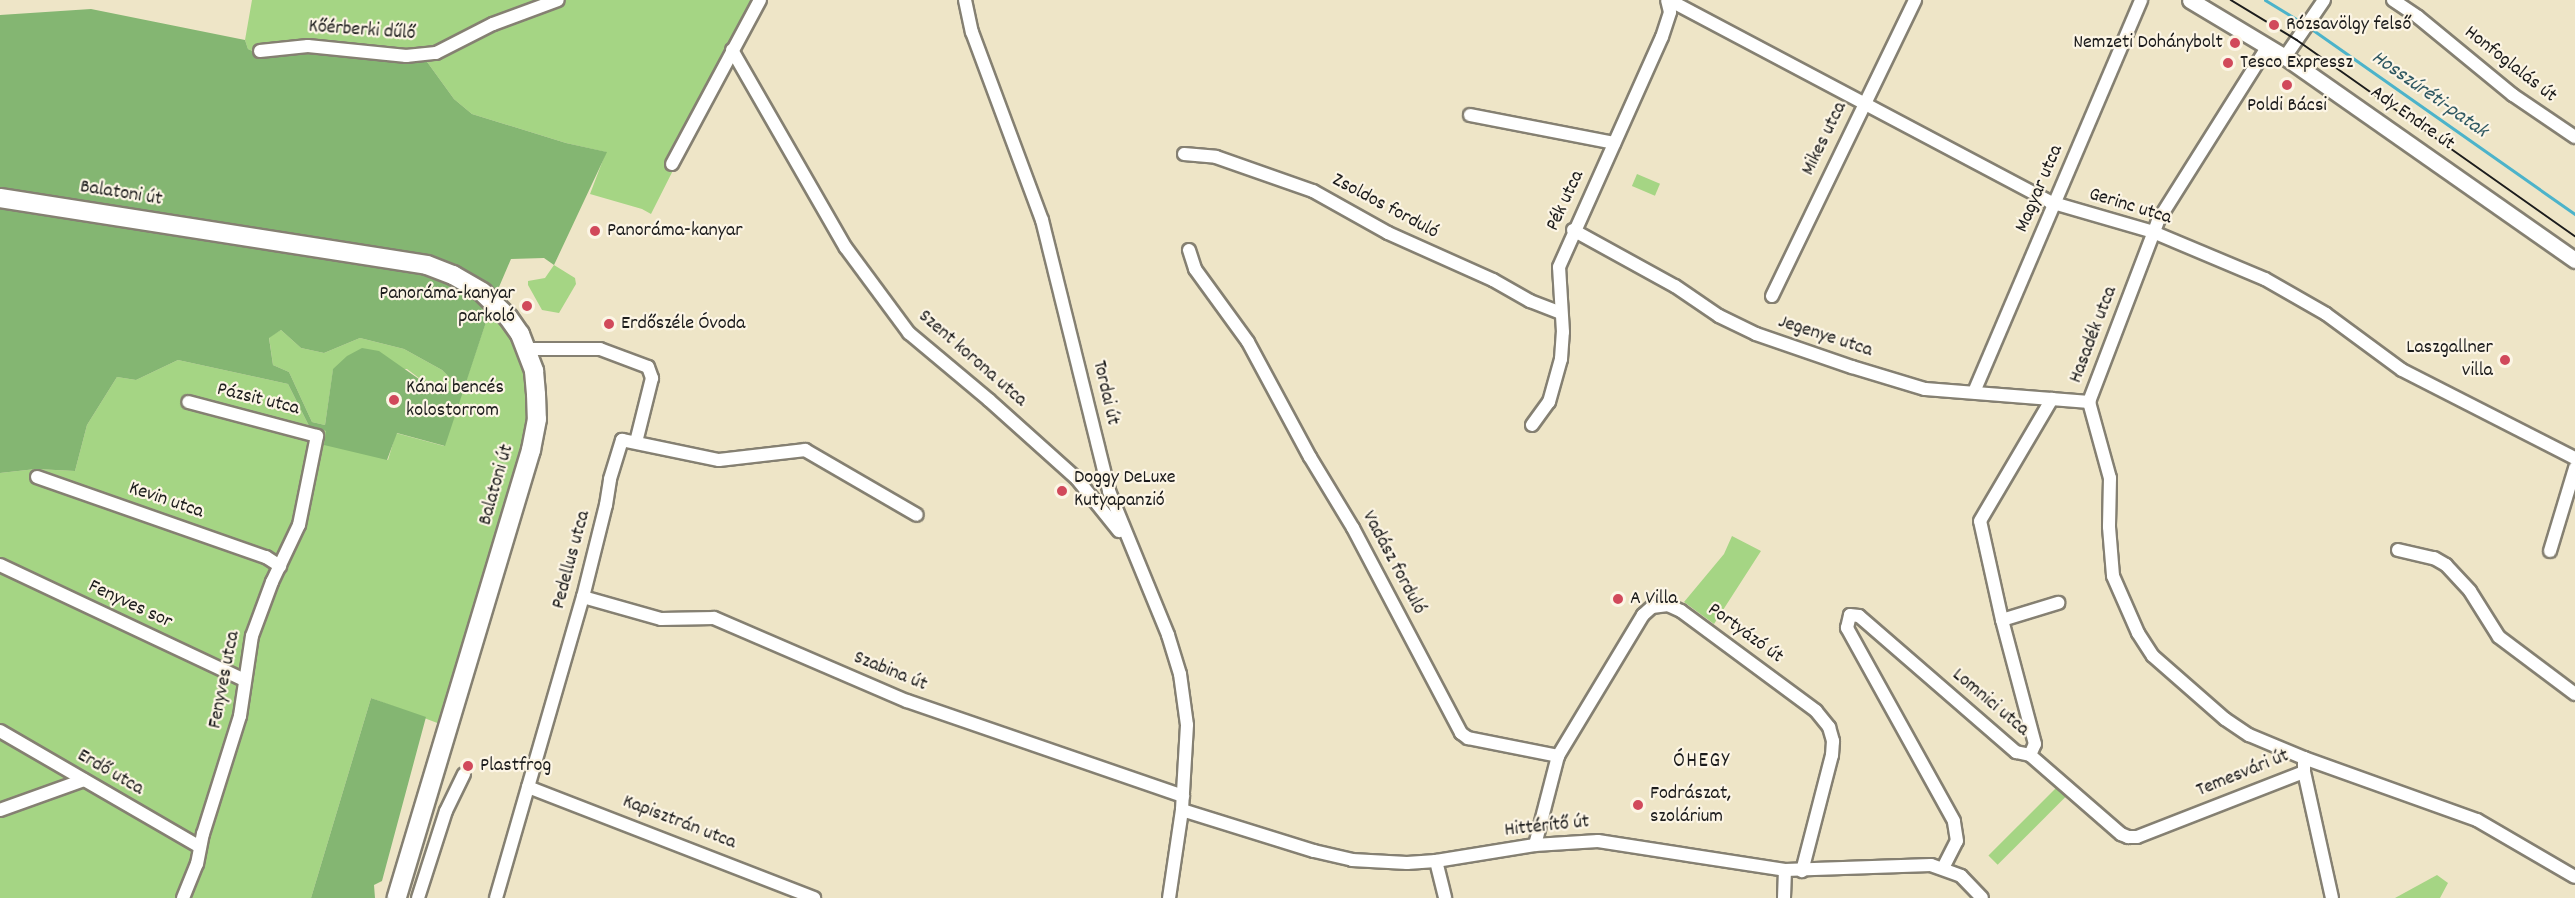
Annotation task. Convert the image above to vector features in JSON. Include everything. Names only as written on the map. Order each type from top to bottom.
[{"type":"main road","name":"Balatoni út","points":[[0,198],[427,265],[460,279],[492,301],[520,334],[534,371],[537,402],[537,419],[531,450],[399,890]]},
{"type":"street","name":"Kőérberki dűlő","points":[[260,51],[308,46],[406,56],[436,53],[493,24],[558,0]]},
{"type":"street","points":[[672,164],[760,0]]},
{"type":"street","name":"Tordai út","points":[[965,0],[972,32],[1042,220],[1113,505],[1136,554],[1168,635],[1180,674],[1187,725],[1182,810],[1169,898]]},
{"type":"street","name":"Gerinc utca","points":[[1668,0],[2055,204],[2153,232],[2265,279],[2326,314],[2402,370],[2575,458]]},
{"type":"street","name":"Pék utca","points":[[1532,425],[1549,402],[1561,359],[1563,332],[1559,267],[1573,230],[1662,37],[1670,12],[1668,0]]},
{"type":"street","name":"Mikes utca","points":[[1772,296],[1915,0]]},
{"type":"street","name":"Magyar utca","points":[[1974,392],[2141,0]]},
{"type":"street","name":"Ady Endre út","points":[[2190,0],[2285,57],[2575,260]]},
{"type":"street","points":[[2285,57],[2324,0]]},
{"type":"street","name":"Honfoglalás út","points":[[2393,0],[2418,16],[2513,95],[2575,137]]},
{"type":"street","name":"Hasadék utca","points":[[2268,46],[2165,209],[2153,232],[2090,402],[2110,478],[2109,527],[2113,576],[2138,633],[2153,656],[2225,719],[2249,735],[2304,758]]},
{"type":"street","name":"Szent korona utca","points":[[732,50],[846,248],[909,333],[989,400],[1077,479],[1136,554]]},
{"type":"street","points":[[1470,115],[1614,143]]},
{"type":"street","name":"Zsoldos forduló","points":[[1184,154],[1215,157],[1312,190],[1388,233],[1492,280],[1530,301],[1561,313]]},
{"type":"street","name":"Jegenye utca","points":[[1573,230],[1675,286],[1719,316],[1762,337],[1925,389],[2090,402]]},
{"type":"street","name":"Vadász forduló","points":[[1189,250],[1195,269],[1248,342],[1310,457],[1353,528],[1461,733],[1468,738],[1558,756]]},
{"type":"street","points":[[526,349],[600,349],[648,367],[652,378],[636,442],[719,460],[805,450],[917,515]]},
{"type":"street","name":"Lomnici utca","points":[[1943,868],[1957,841],[1954,821],[1847,628],[1850,615],[1859,616],[2016,752],[2030,754],[2035,744],[2002,620],[1980,521],[2052,399]]},
{"type":"street","name":"Pázsit utca","points":[[188,402],[317,436]]},
{"type":"street","name":"Fenyves utca","points":[[183,898],[197,864],[200,847],[240,716],[252,636],[299,525],[317,436]]},
{"type":"street","name":"Pedellus utca","points":[[495,898],[583,597],[620,444],[626,440],[636,442]]},
{"type":"street","points":[[2550,551],[2575,468]]},
{"type":"street","name":"Kevin utca","points":[[38,477],[266,557],[280,566]]},
{"type":"street","points":[[2398,550],[2434,558],[2446,565],[2470,591],[2499,637],[2575,694]]},
{"type":"street","name":"Fenyves sor","points":[[0,565],[244,680]]},
{"type":"street","name":"Szabina út","points":[[583,597],[661,619],[714,618],[906,701],[1183,796]]},
{"type":"street","points":[[2002,620],[2058,603]]},
{"type":"street","name":"Portyázó út","points":[[1558,756],[1643,615],[1648,610],[1668,605],[1681,611],[1816,711],[1829,727],[1833,741],[1832,755],[1802,871]]},
{"type":"street","name":"Erdő utca","points":[[0,731],[200,847]]},
{"type":"street","name":"Temesvári út","points":[[2030,754],[2121,834],[2128,837],[2137,837],[2304,772],[2304,758],[2477,820],[2575,877]]},
{"type":"street","points":[[1535,845],[1558,756]]},
{"type":"street","points":[[2304,772],[2332,898]]},
{"type":"street","points":[[399,890],[419,893],[446,811],[464,774]]},
{"type":"street","points":[[0,810],[84,780]]},
{"type":"street","name":"Kapisztrán utca","points":[[528,787],[814,898]]},
{"type":"street","name":"Hittérítő út","points":[[1182,810],[1314,851],[1352,860],[1407,863],[1436,861],[1535,845],[1598,841],[1785,870],[1931,865],[1961,876],[1982,898]]},
{"type":"street","points":[[1436,861],[1445,898]]},
{"type":"street","points":[[1784,898],[1785,870]]},
{"type":"green space","points":[[252,0],[759,0],[651,214],[642,209],[590,194],[606,152],[566,143],[472,114],[454,99],[425,59],[257,53],[248,49],[245,40]]},
{"type":"green space","points":[[91,9],[245,40],[248,49],[257,53],[292,49],[425,59],[454,99],[472,114],[566,143],[607,152],[554,265],[544,258],[511,259],[493,301],[445,446],[397,433],[387,460],[324,445],[326,431],[310,428],[288,384],[178,360],[136,380],[117,377],[87,425],[75,471],[36,469],[0,473],[0,15]],"holes":[[[281,330],[301,348],[324,353],[360,338],[404,349],[442,370],[457,385],[457,391],[436,391],[379,351],[362,348],[347,356],[333,369],[325,425],[312,422],[289,372],[273,365],[269,338]]]},
{"type":"green space","points":[[1637,174],[1660,184],[1655,196],[1632,186]]},
{"type":"green space","points":[[554,265],[575,278],[576,284],[559,313],[542,310],[528,285],[528,281],[545,278]]},
{"type":"green space","points":[[493,301],[520,334],[537,419],[448,727],[371,698],[311,898],[0,898],[0,473],[36,469],[75,471],[87,425],[117,377],[136,380],[178,360],[288,384],[310,428],[326,431],[388,460],[396,433],[444,446]]},
{"type":"green space","points":[[281,330],[301,348],[324,353],[360,338],[404,349],[442,370],[457,385],[457,391],[436,391],[407,369],[333,370],[325,425],[312,422],[289,372],[273,365],[269,337]]},
{"type":"green space","points":[[1732,536],[1761,551],[1714,624],[1684,602],[1724,554]]},
{"type":"green space","points":[[371,698],[426,717],[382,881],[374,885],[375,898],[311,898]]},
{"type":"green space","points":[[2057,787],[2066,796],[1998,865],[1988,856]]},
{"type":"green space","points":[[2437,875],[2448,883],[2440,898],[2395,898]]},
{"type":"waterway","name":"Hosszúréti-patak","points":[[2265,0],[2304,24]]},
{"type":"waterway","name":"Hosszúréti-patak","points":[[2310,28],[2575,214]]},
{"type":"tram line","points":[[2231,0],[2297,40],[2575,236]]},
{"type":"place","name":"Rózsavölgy felső","points":[[2274,25]]},
{"type":"place","name":"Nemzeti Dohánybolt","points":[[2235,43]]},
{"type":"place","name":"Tesco Expressz","points":[[2228,63]]},
{"type":"place","name":"Poldi Bácsi","points":[[2287,85]]},
{"type":"place","name":"Panoráma-kanyar","points":[[595,231]]},
{"type":"place","name":"Panoráma-kanyar parkoló","points":[[527,306]]},
{"type":"place","name":"Erdőszéle Óvoda","points":[[609,324]]},
{"type":"place","name":"Laszgallner villa","points":[[2505,360]]},
{"type":"place","name":"Kánai bencés kolostorrom","points":[[394,400]]},
{"type":"place","name":"Doggy DeLuxe Kutyapanzió","points":[[1062,491]]},
{"type":"place","name":"A Villa","points":[[1618,599]]},
{"type":"place","name":"Plastfrog","points":[[468,766]]},
{"type":"place","name":"Fodrászat, szolárium","points":[[1638,805]]},
{"type":"district","name":"ÓHEGY","points":[[1702,762]]}]
